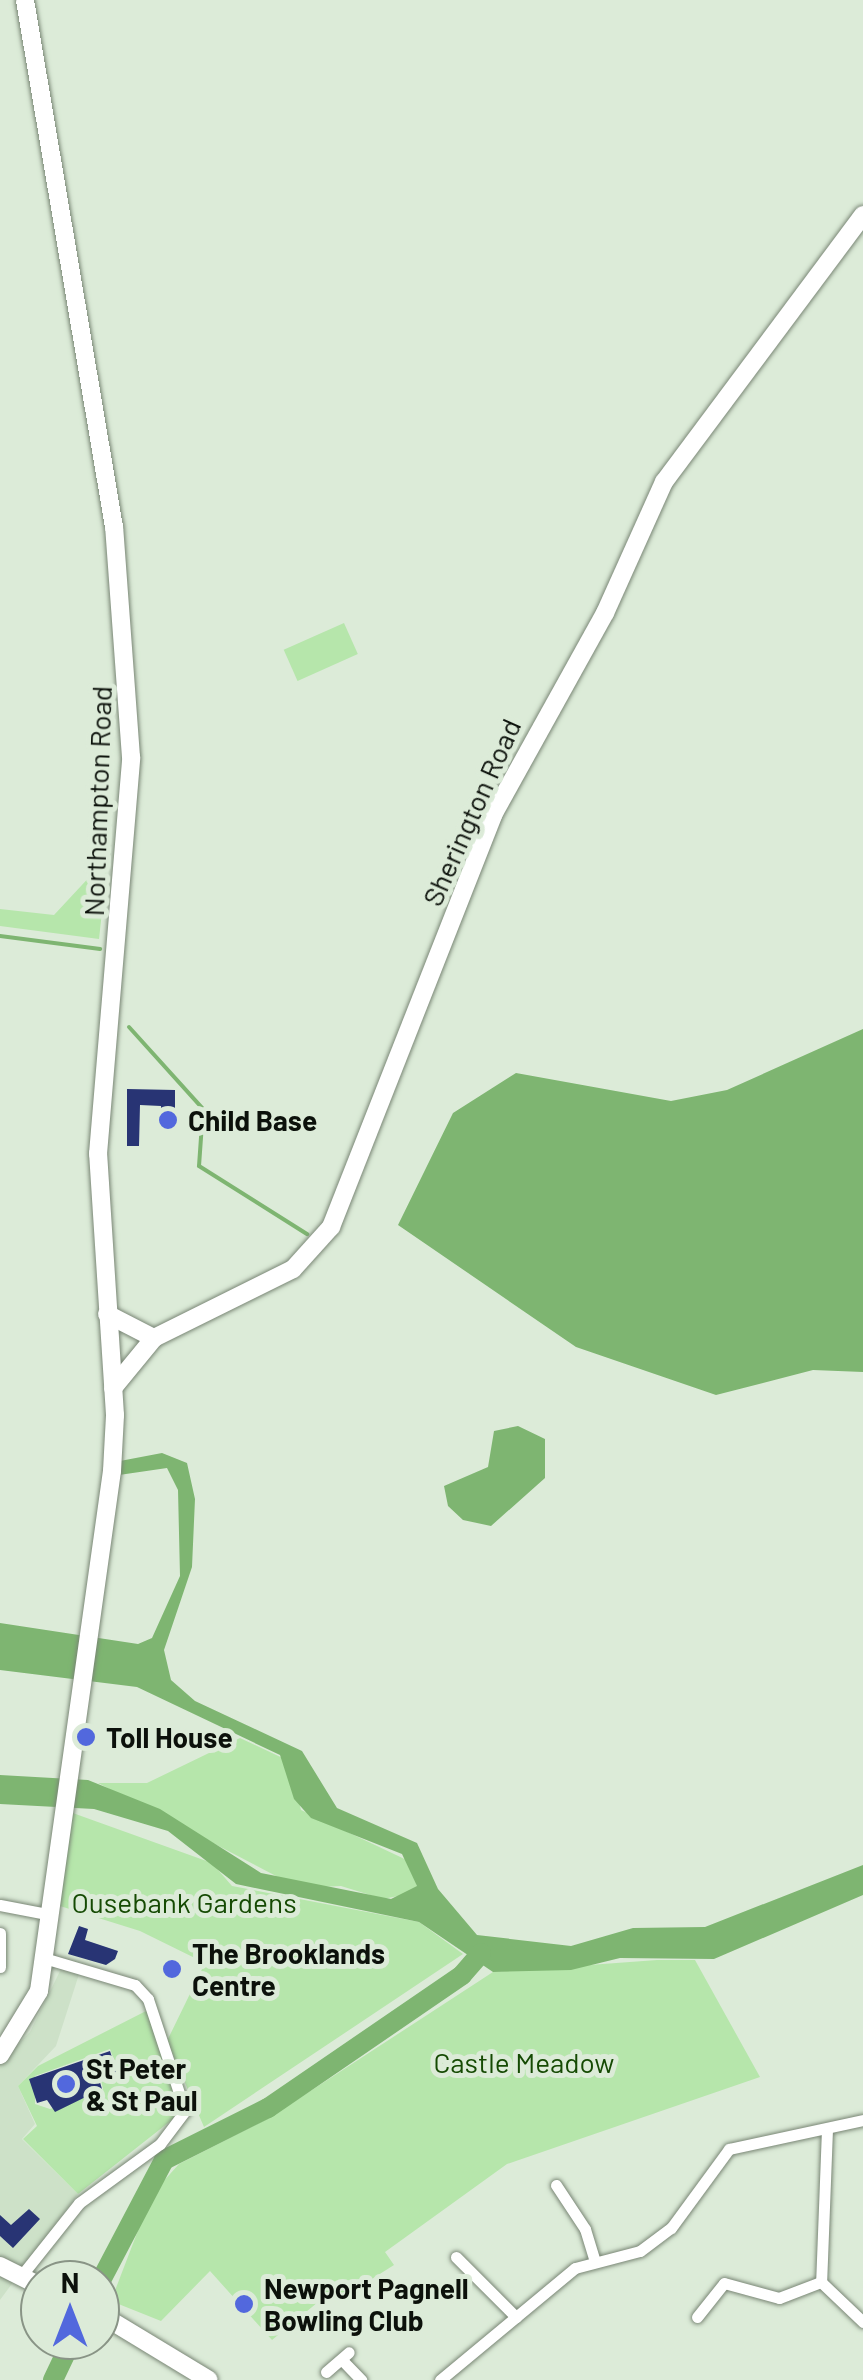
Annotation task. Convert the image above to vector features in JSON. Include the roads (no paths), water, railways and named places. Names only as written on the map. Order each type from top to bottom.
[{"type":"main road","name":"Northampton Road","points":[[0,2054],[24,2024],[44,1958],[112,1471],[115,1415],[98,1154],[128,848],[128,672],[114,527],[25,0]]},
{"type":"main road","name":"Sherington Road","points":[[113,1388],[154,1338],[293,1269],[332,1227],[493,815],[606,613],[664,482],[863,215]]},
{"type":"main road","points":[[107,1314],[154,1338]]},
{"type":"main road","points":[[120,2324],[146,2336],[209,2380]]},
{"type":"street","points":[[0,1905],[52,1915]]},
{"type":"street","points":[[0,1933],[0,1967]]},
{"type":"street","points":[[44,1958],[136,1986],[171,2058],[185,2111],[176,2128],[80,2204],[46,2260]]},
{"type":"street","points":[[440,2380],[575,2268],[640,2251],[671,2228],[730,2149],[863,2120]]},
{"type":"street","points":[[828,2129],[821,2282],[863,2322]]},
{"type":"street","points":[[556,2185],[585,2229],[594,2262]]},
{"type":"street","points":[[456,2257],[516,2317]]},
{"type":"street","points":[[696,2317],[724,2283],[780,2298],[821,2282]]},
{"type":"street","points":[[326,2372],[346,2356],[361,2380]]},
{"type":"waterway","points":[[0,936],[100,949]]},
{"type":"waterway","points":[[129,1027],[203,1109],[199,1166],[307,1234]]},
{"type":"waterway","points":[[112,2260],[164,2160],[268,2108],[462,1975],[481,1953]]},
{"type":"waterway","points":[[53,2380],[62,2360]]},
{"type":"place","name":"Child Base","points":[[168,1120]]},
{"type":"place","name":"Toll House","points":[[86,1737]]},
{"type":"place","name":"The Brooklands Centre","points":[[172,1969]]},
{"type":"place","name":"St Peter & St Paul","points":[[66,2084]]},
{"type":"place","name":"Newport Pagnell Bowling Club","points":[[244,2304]]},
{"type":"park label","name":"Ousebank Gardens","points":[[184,1902]]},
{"type":"park label","name":"Castle Meadow","points":[[524,2062]]}]
